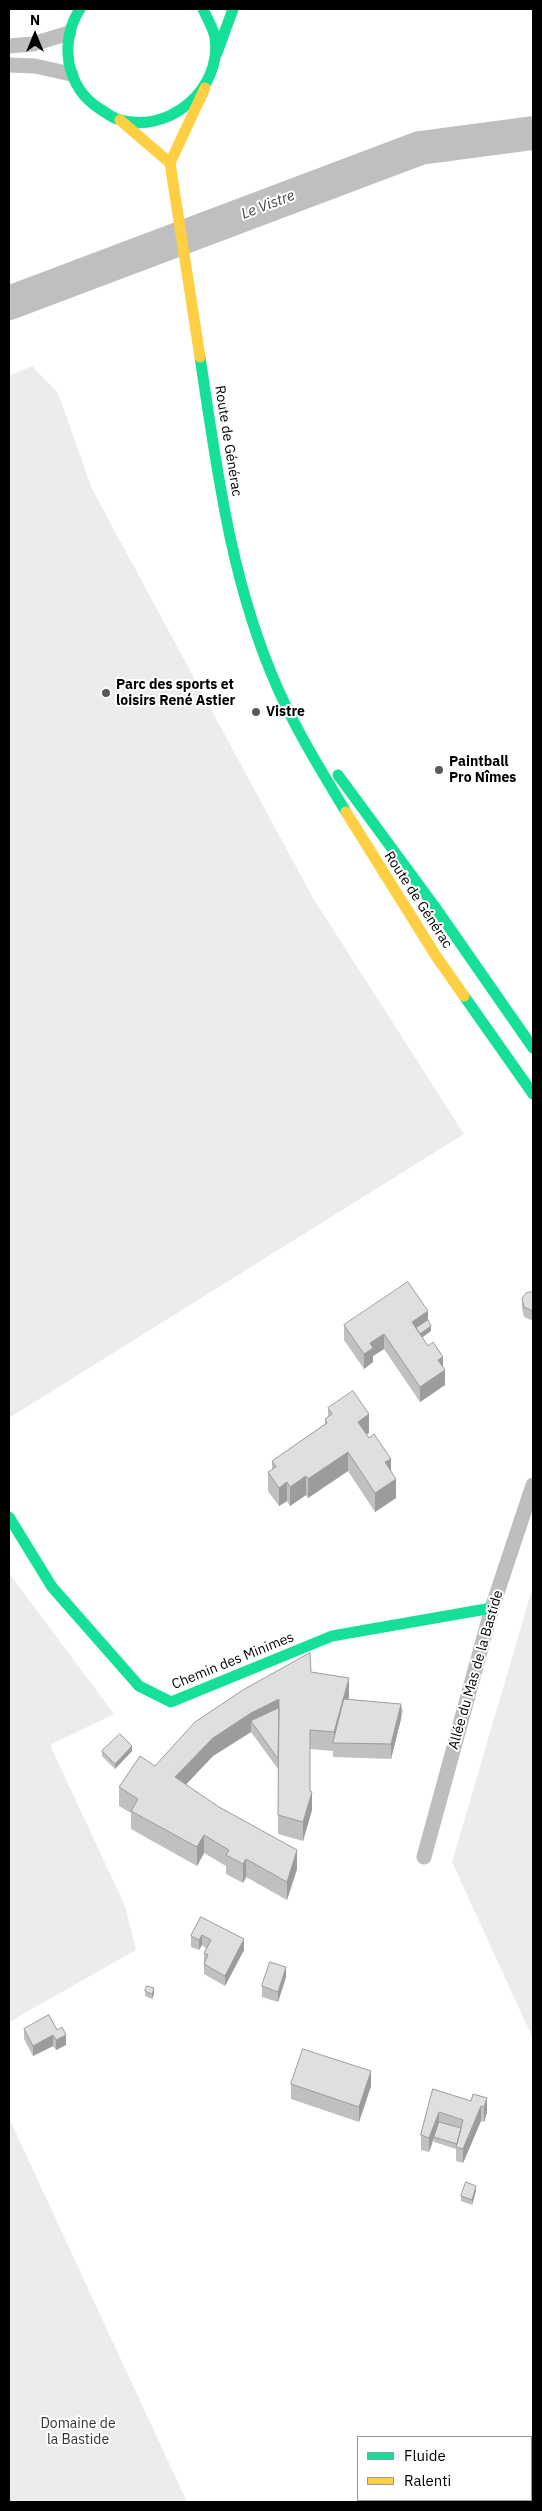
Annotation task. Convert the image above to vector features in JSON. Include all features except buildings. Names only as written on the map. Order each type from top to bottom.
[{"type":"street","points":[[80,9],[69,33],[67,54],[72,74],[83,95],[100,110],[120,120],[170,163],[205,88],[234,9]]},
{"type":"street","points":[[202,9],[208,17],[215,37],[215,58]]},
{"type":"street","points":[[9,46],[33,44],[69,33]]},
{"type":"street","points":[[9,65],[35,66],[72,74]]},
{"type":"street","points":[[120,120],[144,123],[168,118],[189,106],[205,88]]},
{"type":"street","name":"Route de Générac","points":[[170,163],[218,478],[234,565],[256,634],[278,690],[292,713],[435,907],[533,1048]]},
{"type":"street","name":"Route de Générac","points":[[292,713],[313,757],[370,853],[436,956],[533,1094]]},
{"type":"street","name":"Allée du Mas de la Bastide","points":[[424,1857],[492,1608],[533,1485]]},
{"type":"street","name":"Chemin des Minimes","points":[[9,1517],[52,1587],[139,1686],[170,1702],[332,1636],[492,1608]]},
{"type":"green space","name":"Parc des sports et loisirs René Astier","points":[[32,366],[58,393],[92,489],[313,898],[464,1134],[9,1418],[9,376]]},
{"type":"green space","points":[[9,1573],[114,1714],[50,1745],[125,1906],[136,1950],[9,2022]]},
{"type":"green space","points":[[533,1586],[533,2039],[452,1862]]},
{"type":"green space","name":"Domaine de la Bastide","points":[[9,2118],[187,2502],[9,2502]]},
{"type":"waterway","name":"Le Vistre","points":[[9,303],[420,148],[533,133]]},
{"type":"traffic: fast","points":[[80,9],[69,35],[68,49],[69,63],[76,84],[94,105],[117,119],[136,123],[155,121],[172,114],[188,104],[201,91],[210,75],[215,56],[215,37],[203,9]]},
{"type":"traffic: fast","points":[[217,53],[233,9]]},
{"type":"traffic: fast","points":[[200,357],[220,484],[237,568],[248,609],[285,705],[310,752],[346,812]]},
{"type":"traffic: fast","points":[[338,775],[435,907],[533,1048]]},
{"type":"traffic: fast","points":[[464,996],[533,1094]]},
{"type":"traffic: fast","points":[[9,1517],[52,1587],[139,1686],[171,1702],[332,1636],[492,1608]]},
{"type":"traffic: slow","points":[[200,357],[170,163],[205,88]]},
{"type":"traffic: slow","points":[[120,120],[170,163]]},
{"type":"traffic: slow","points":[[346,812],[436,956],[464,996]]},
{"type":"place","name":"Parc des sports et loisirs René Astier","points":[[106,693]]},
{"type":"place","name":"Vistre","points":[[256,712]]},
{"type":"place","name":"Paintball Pro Nîmes","points":[[439,770]]}]
